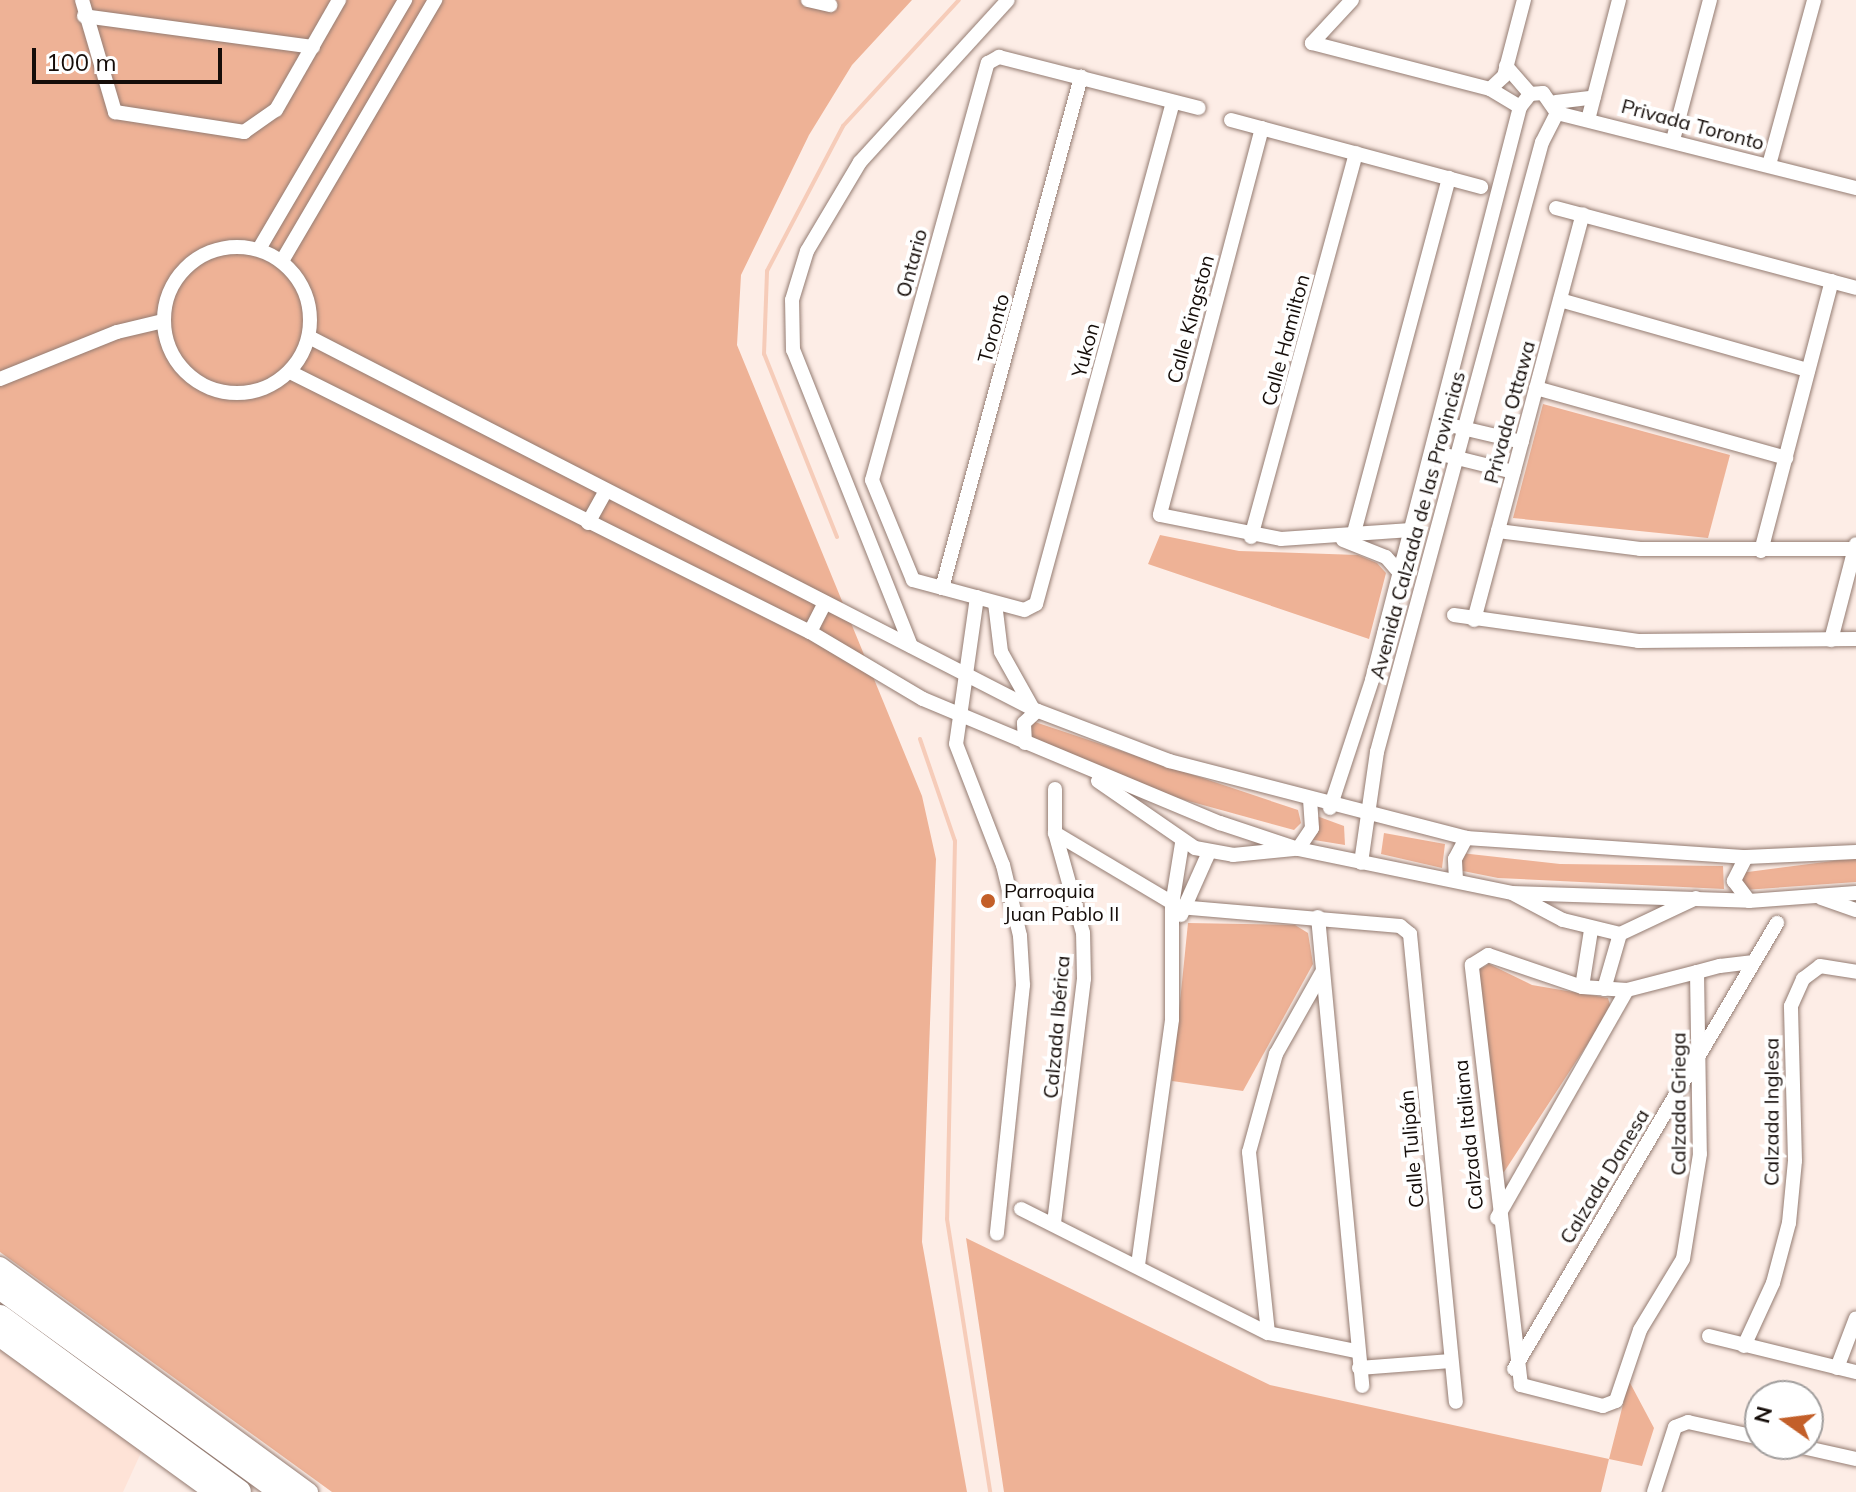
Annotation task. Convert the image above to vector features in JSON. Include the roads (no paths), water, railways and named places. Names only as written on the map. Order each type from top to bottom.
[{"type":"highway","points":[[0,1287],[282,1492]]},
{"type":"highway","points":[[4,1327],[239,1492]]},
{"type":"street","points":[[82,0],[84,16],[115,112],[178,125],[244,132],[266,122],[339,0]]},
{"type":"street","points":[[259,249],[405,0]]},
{"type":"street","points":[[282,261],[435,0]]},
{"type":"street","points":[[808,0],[830,5]]},
{"type":"street","points":[[911,646],[793,350],[792,300],[807,251],[860,162],[1008,0]]},
{"type":"street","points":[[1352,0],[1312,43],[1495,87],[1520,107],[1530,94]]},
{"type":"street","points":[[1495,87],[1506,66],[1524,0]]},
{"type":"street","name":"Privada Toronto","points":[[1619,0],[1589,116],[1769,165],[1855,184]]},
{"type":"street","points":[[1673,140],[1710,0]]},
{"type":"street","points":[[1769,165],[1814,0]]},
{"type":"street","points":[[84,16],[313,47]]},
{"type":"street","name":"Ontario","points":[[942,588],[910,577],[872,480],[992,59],[1081,77]]},
{"type":"street","points":[[1506,66],[1530,94],[1557,107],[1589,116]]},
{"type":"street","points":[[1081,77],[1199,108]]},
{"type":"street","name":"Toronto","points":[[942,588],[1081,77]]},
{"type":"street","points":[[1557,107],[1594,97]]},
{"type":"street","name":"Yukon","points":[[995,603],[1033,608],[1173,102]]},
{"type":"street","name":"Avenida Calzada de las Provincias","points":[[1330,808],[1441,423],[1503,194],[1520,107]]},
{"type":"street","name":"Avenida Calzada de las Provincias","points":[[1361,863],[1377,752],[1526,200],[1557,107]]},
{"type":"street","points":[[1231,120],[1481,187]]},
{"type":"street","name":"Calle Kingston","points":[[1251,537],[1162,519],[1158,510],[1262,128]]},
{"type":"street","name":"Calle Hamilton","points":[[1251,537],[1356,153]]},
{"type":"street","points":[[1348,538],[1449,178]]},
{"type":"street","points":[[1556,208],[1856,288]]},
{"type":"street","name":"Privada Ottawa","points":[[1474,620],[1583,214]]},
{"type":"street","points":[[229,246],[259,249],[282,261],[305,296],[309,337],[290,372],[240,395],[198,384],[176,362],[163,321],[178,276],[200,256],[229,246]]},
{"type":"street","points":[[1761,551],[1832,281]]},
{"type":"street","points":[[1560,300],[1808,370]]},
{"type":"street","points":[[0,379],[117,332],[163,321]]},
{"type":"street","points":[[309,337],[1035,710],[1169,761],[1330,808],[1466,838],[1746,857],[1856,852]]},
{"type":"street","points":[[290,372],[810,632],[957,714],[1089,772],[1298,849],[1512,893],[1749,901],[1856,893]]},
{"type":"street","points":[[1536,388],[1786,458]]},
{"type":"street","points":[[1441,423],[1522,442]]},
{"type":"street","points":[[1433,452],[1514,472]]},
{"type":"street","points":[[588,523],[606,491]]},
{"type":"street","points":[[1251,537],[1348,538],[1411,530]]},
{"type":"street","points":[[1498,531],[1640,549],[1761,551],[1855,546],[1831,640]]},
{"type":"street","points":[[1348,538],[1386,557],[1400,573]]},
{"type":"street","points":[[942,588],[995,603],[1001,652],[1035,710]]},
{"type":"street","points":[[977,597],[957,714],[958,760],[1003,865],[1020,936],[1023,985],[997,1234]]},
{"type":"street","points":[[810,632],[825,603]]},
{"type":"street","points":[[1454,615],[1638,641],[1856,639]]},
{"type":"street","points":[[1025,743],[1024,723],[1035,710]]},
{"type":"street","points":[[1089,772],[1182,843],[1209,852],[1298,849]]},
{"type":"street","name":"Calzada Ibérica","points":[[1054,1223],[1084,979],[1083,933],[1055,833],[1055,789]]},
{"type":"street","points":[[1298,849],[1312,828],[1310,802]]},
{"type":"street","points":[[1055,833],[1180,907],[1318,917],[1356,1351],[1362,1386]]},
{"type":"street","points":[[1456,880],[1455,859],[1466,838]]},
{"type":"street","points":[[1180,907],[1182,843]]},
{"type":"street","points":[[1138,1265],[1172,1019],[1175,921],[1209,852]]},
{"type":"street","points":[[1746,857],[1734,881],[1749,901]]},
{"type":"street","points":[[1512,893],[1591,930],[1620,934],[1696,898]]},
{"type":"street","points":[[1817,896],[1856,910]]},
{"type":"street","name":"Calle Tulipán","points":[[1318,917],[1400,926],[1410,934],[1456,1402]]},
{"type":"street","name":"Calzada Danesa","points":[[1514,1369],[1777,923]]},
{"type":"street","points":[[1591,930],[1582,987],[1627,990],[1697,972],[1754,962]]},
{"type":"street","points":[[1604,989],[1610,959],[1620,934]]},
{"type":"street","name":"Calzada Italiana","points":[[1514,1369],[1472,965],[1488,955],[1582,987]]},
{"type":"street","name":"Calzada Inglesa","points":[[1744,1346],[1773,1283],[1789,1223],[1791,1006],[1803,979],[1820,966],[1856,972]]},
{"type":"street","name":"Calzada Griega","points":[[1514,1369],[1521,1385],[1609,1406],[1620,1396],[1640,1330],[1683,1259],[1700,1154],[1697,972]]},
{"type":"street","points":[[1268,1333],[1249,1152],[1276,1054],[1321,974]]},
{"type":"street","points":[[1496,1218],[1627,990]]},
{"type":"street","points":[[1021,1209],[1138,1265],[1268,1333],[1356,1351]]},
{"type":"street","points":[[0,1266],[309,1492]]},
{"type":"street","points":[[1837,1368],[1856,1318]]},
{"type":"street","points":[[4,1327],[213,1492]]},
{"type":"street","points":[[1709,1336],[1856,1372]]},
{"type":"street","points":[[1359,1368],[1451,1361]]},
{"type":"street","points":[[1654,1492],[1675,1427],[1688,1422],[1744,1434]]},
{"type":"street","points":[[1824,1452],[1856,1459]]},
{"type":"waterway","points":[[837,537],[764,354],[767,271],[843,126],[959,0]]},
{"type":"waterway","points":[[920,739],[955,841],[947,1219],[990,1492]]},
{"type":"place","name":"Parroquia Juan Pablo II","points":[[988,901]]}]
